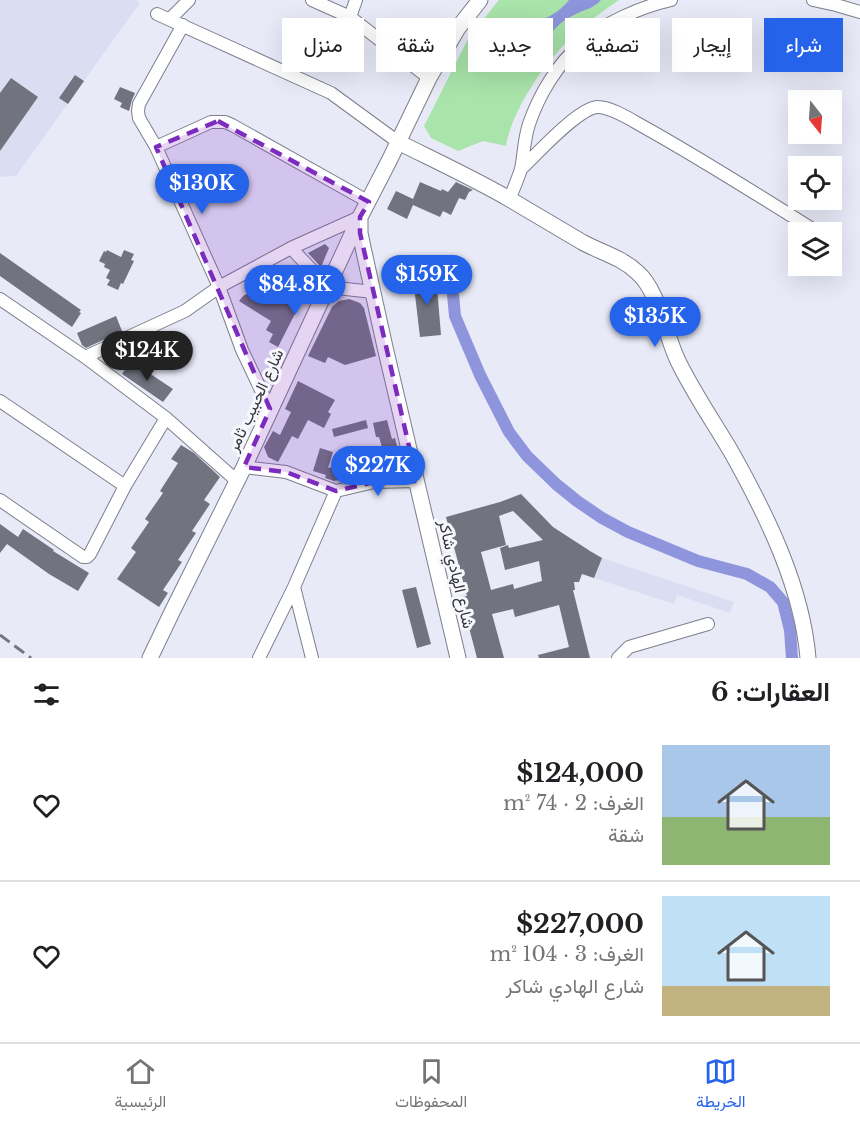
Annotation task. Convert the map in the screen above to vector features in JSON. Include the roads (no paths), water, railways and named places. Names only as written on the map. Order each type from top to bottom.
[{"type":"street","points":[[171,19],[189,0]]},
{"type":"street","points":[[312,0],[350,17],[429,78]]},
{"type":"street","points":[[350,17],[356,0]]},
{"type":"street","name":"شارع الحبيب ثامر","points":[[150,658],[237,481],[360,217],[429,78],[458,28],[480,0]]},
{"type":"street","points":[[510,199],[521,169],[528,126],[553,77],[569,55],[582,42],[603,28],[631,14],[671,0]]},
{"type":"street","points":[[813,0],[860,12]]},
{"type":"street","points":[[157,14],[331,93],[398,142],[510,199],[588,246],[626,262],[639,273],[649,286],[658,305],[675,355],[687,380],[739,466],[761,508],[779,549],[803,620],[807,655]]},
{"type":"street","points":[[183,25],[139,104],[139,118],[156,147],[219,288],[242,350],[270,409]]},
{"type":"street","points":[[521,169],[576,117],[588,109],[599,107],[621,115],[682,148],[802,222]]},
{"type":"street","points":[[156,147],[211,122],[225,122],[369,202]]},
{"type":"street","points":[[85,357],[185,311],[219,288],[291,248],[360,217]]},
{"type":"street","name":"شارع الهادي شاكر","points":[[360,217],[360,233],[373,292],[458,658]]},
{"type":"street","points":[[291,248],[328,287],[373,292]]},
{"type":"street","points":[[0,299],[85,357],[166,418],[237,481]]},
{"type":"street","points":[[0,401],[125,486]]},
{"type":"street","points":[[0,500],[83,557],[87,557],[125,486],[166,418]]},
{"type":"street","points":[[244,466],[286,472],[336,491],[374,482],[417,481]]},
{"type":"street","points":[[259,658],[294,587],[336,491]]},
{"type":"street","points":[[294,587],[312,658]]},
{"type":"street","points":[[618,658],[629,646],[708,624]]},
{"type":"water","points":[[569,0],[601,0],[593,7],[565,18],[565,21],[553,31],[553,18],[545,18]]},
{"type":"waterway","points":[[452,284],[455,316],[480,375],[509,432],[527,456],[556,484],[602,518],[628,532],[698,561],[747,574],[770,587],[783,602],[790,630],[792,658]]},
{"type":"railway","points":[[0,635],[31,658]]}]
